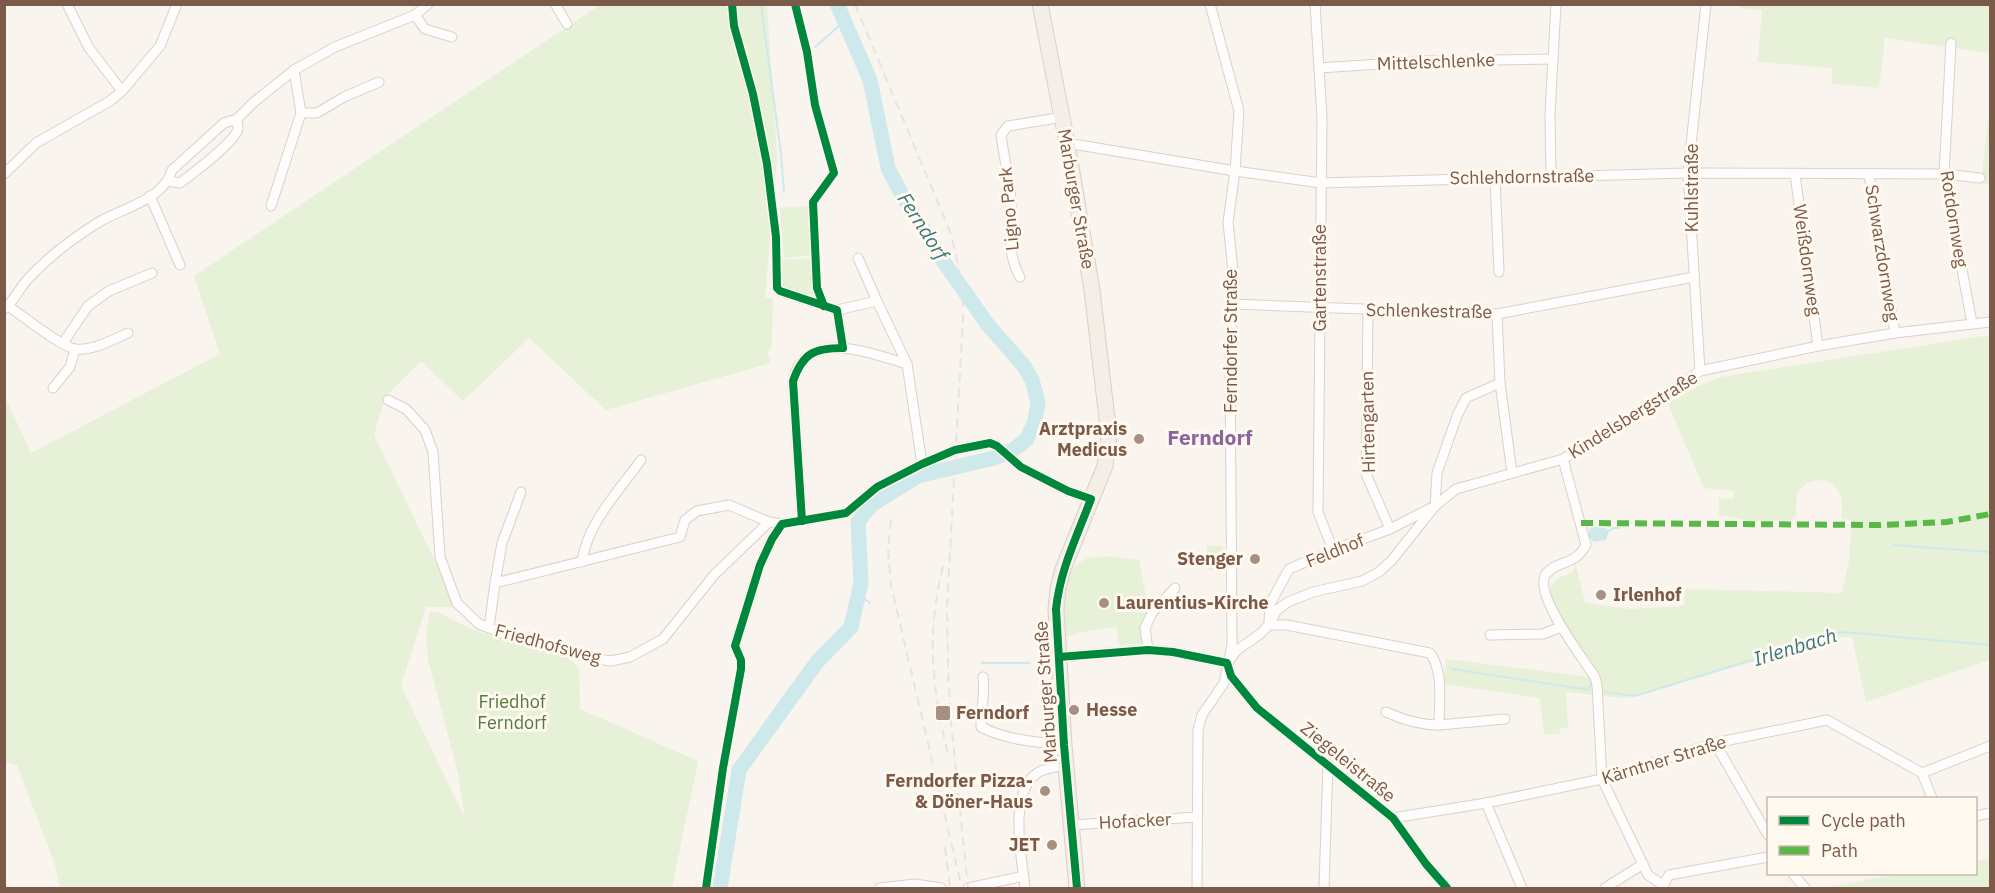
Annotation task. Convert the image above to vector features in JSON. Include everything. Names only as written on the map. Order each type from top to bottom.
[{"type":"main road","name":"Marburger Straße","points":[[1040,4],[1063,117],[1093,301],[1110,436],[1105,466],[1063,569],[1056,609],[1064,745],[1077,888]]},
{"type":"street","points":[[67,4],[89,48],[122,91]]},
{"type":"street","points":[[4,174],[36,144],[110,101],[122,91],[160,46],[177,4]]},
{"type":"street","points":[[128,333],[97,347],[75,349],[6,308],[27,280],[66,244],[101,221],[150,196],[169,181],[172,170],[224,123],[237,119],[254,102],[294,70],[335,47],[415,15],[428,4]]},
{"type":"street","points":[[555,4],[567,24]]},
{"type":"street","name":"Ferndorfer Straße","points":[[1197,888],[1198,730],[1202,715],[1224,683],[1232,645],[1230,348],[1234,281],[1228,222],[1235,171],[1239,111],[1210,4]]},
{"type":"street","name":"Gartenstraße","points":[[1315,4],[1322,118],[1318,512],[1333,550]]},
{"type":"street","points":[[1551,177],[1550,114],[1556,4]]},
{"type":"street","name":"Kuhlstraße","points":[[1700,371],[1688,173],[1706,4]]},
{"type":"street","points":[[415,15],[425,29],[452,37]]},
{"type":"street","name":"Rotdornweg","points":[[1951,43],[1944,174],[1972,323]]},
{"type":"street","name":"Mittelschlenke","points":[[1319,68],[1426,62],[1553,59]]},
{"type":"street","points":[[271,206],[301,113],[294,70]]},
{"type":"street","points":[[301,113],[317,113],[344,97],[379,82]]},
{"type":"street","name":"Ligno Park","points":[[1020,276],[1014,266],[1009,240],[1011,202],[1001,135],[1008,126],[1063,117]]},
{"type":"street","points":[[169,181],[180,183],[215,154],[234,135],[238,128],[237,119]]},
{"type":"street","name":"Schlehdornstraße","points":[[1067,144],[1321,183],[1688,173],[1944,174],[1980,178]]},
{"type":"street","name":"Weißdornweg","points":[[1795,174],[1818,346]]},
{"type":"street","name":"Schwarzdornweg","points":[[1869,174],[1895,333]]},
{"type":"street","points":[[1495,178],[1499,272]]},
{"type":"street","points":[[150,196],[180,265]]},
{"type":"street","points":[[858,258],[908,364],[922,464]]},
{"type":"street","points":[[63,343],[88,306],[109,291],[152,273]]},
{"type":"street","name":"Schlenkestraße","points":[[1233,304],[1497,314],[1694,277]]},
{"type":"street","points":[[780,291],[837,310],[878,301]]},
{"type":"street","points":[[837,310],[843,348]]},
{"type":"street","name":"Hirtengarten","points":[[1368,310],[1366,474],[1390,529]]},
{"type":"street","points":[[1497,314],[1500,383],[1512,473]]},
{"type":"street","name":"Kindelsbergstraße","points":[[1227,663],[1237,650],[1249,643],[1269,625],[1277,610],[1288,602],[1313,592],[1362,580],[1379,572],[1392,560],[1435,506],[1456,489],[1563,459],[1629,420],[1700,371],[1818,346],[1895,333],[1990,322]]},
{"type":"street","points":[[802,521],[793,381],[798,366],[809,355],[823,348],[843,348],[875,354],[908,364]]},
{"type":"street","points":[[52,388],[70,367],[75,349]]},
{"type":"street","points":[[1435,506],[1437,473],[1457,416],[1466,398],[1500,383]]},
{"type":"street","name":"Friedhofsweg","points":[[388,400],[406,410],[425,430],[433,452],[440,557],[457,603],[479,624],[515,638],[590,658],[611,661],[630,657],[663,639],[714,575],[769,522]]},
{"type":"street","points":[[495,583],[680,537],[685,520],[697,512],[729,505],[769,522],[782,524],[846,513],[877,487],[922,464],[955,450],[990,443],[997,446],[1021,468],[1068,491],[1091,499]]},
{"type":"street","points":[[1563,459],[1586,545],[1580,556],[1547,573],[1544,580],[1545,590],[1561,627],[1595,677],[1602,779],[1642,864],[1648,875],[1662,887],[1669,875],[1767,856]]},
{"type":"street","points":[[582,562],[584,548],[600,516],[641,460]]},
{"type":"street","points":[[489,628],[502,543],[521,492]]},
{"type":"street","name":"Feldhof","points":[[1269,625],[1270,604],[1289,569],[1390,529],[1435,506]]},
{"type":"street","points":[[741,660],[735,646],[760,565],[782,524]]},
{"type":"street","points":[[1148,650],[1145,628],[1152,613],[1174,588]]},
{"type":"street","points":[[1269,625],[1287,625],[1430,653],[1436,661],[1439,724]]},
{"type":"street","points":[[1490,635],[1543,634],[1561,627]]},
{"type":"street","points":[[1059,657],[1148,650],[1173,652],[1227,663]]},
{"type":"street","name":"Ziegeleistraße","points":[[1227,663],[1231,676],[1257,708],[1393,818],[1426,864],[1447,888]]},
{"type":"street","points":[[983,677],[985,695],[981,701],[981,727],[992,733],[1028,741],[1064,745]]},
{"type":"street","points":[[1386,712],[1423,724],[1505,719]]},
{"type":"street","name":"Kärntner Straße","points":[[1393,818],[1486,803],[1602,779],[1715,743],[1827,720],[1922,773]]},
{"type":"street","points":[[1715,743],[1767,833]]},
{"type":"street","points":[[1932,797],[1922,773],[1990,746]]},
{"type":"street","points":[[1025,888],[1019,815],[1022,797],[1032,779],[1039,772],[1066,764]]},
{"type":"street","points":[[1324,888],[1328,764]]},
{"type":"street","points":[[1486,803],[1522,888]]},
{"type":"street","name":"Hofacker","points":[[1072,825],[1197,817]]},
{"type":"street","points":[[1605,888],[1642,864]]},
{"type":"street","points":[[1795,875],[1805,888]]},
{"type":"street","points":[[968,888],[1024,876]]},
{"type":"street","points":[[880,888],[915,884],[941,888]]},
{"type":"green space","points":[[1742,4],[1990,5],[1990,53],[1885,38],[1879,88],[1832,84],[1832,68],[1758,62],[1762,10],[1741,8]]},
{"type":"green space","name":"Friedhof Ferndorf","points":[[600,5],[767,5],[777,156],[765,297],[773,299],[772,346],[767,353],[771,363],[606,410],[529,338],[463,401],[421,361],[385,397],[374,435],[457,607],[426,607],[401,686],[465,818],[458,773],[428,659],[426,636],[430,612],[436,611],[469,628],[570,659],[579,669],[580,709],[698,761],[672,888],[60,888],[54,862],[17,765],[5,762],[5,402],[7,401],[31,453],[220,354],[194,276]]},
{"type":"green space","points":[[1990,103],[1990,185],[1981,184]]},
{"type":"green space","points":[[808,206],[812,255],[784,258],[780,208]]},
{"type":"green space","points":[[812,258],[815,300],[783,290],[779,283],[781,260]]},
{"type":"green space","points":[[1990,335],[1990,660],[1866,702],[1852,637],[1842,637],[1624,698],[1601,696],[1600,678],[1562,622],[1549,589],[1557,579],[1574,571],[1575,562],[1585,603],[1630,609],[1684,606],[1685,589],[1842,593],[1849,561],[1852,520],[1842,519],[1841,497],[1834,485],[1818,480],[1801,488],[1796,502],[1796,517],[1792,520],[1751,521],[1719,515],[1719,498],[1733,499],[1734,491],[1704,488],[1668,404],[1698,386],[1721,377]]},
{"type":"green space","points":[[1207,546],[1223,546],[1223,567],[1208,571]]},
{"type":"green space","points":[[1115,557],[1139,560],[1149,612],[1141,626],[1143,643],[1120,646],[1116,627],[1091,630],[1066,637],[1065,593],[1071,572],[1077,564],[1086,559]]},
{"type":"green space","points":[[1446,659],[1591,677],[1594,695],[1566,692],[1568,728],[1561,728],[1559,734],[1544,734],[1540,698],[1444,684]]},
{"type":"green space","points":[[1990,859],[1990,888],[1824,888],[1894,875],[1977,875],[1977,860]]},
{"type":"water","points":[[1605,528],[1609,531],[1606,540],[1594,542],[1589,537],[1589,529]]},
{"type":"waterway","points":[[761,4],[784,192]]},
{"type":"waterway","name":"Ferndorf","points":[[720,888],[739,770],[817,662],[851,627],[861,583],[858,522],[871,505],[918,476],[994,458],[1013,450],[1027,439],[1035,421],[1038,402],[1032,380],[1024,366],[988,325],[941,258],[888,168],[870,80],[837,4]]},
{"type":"waterway","points":[[815,47],[839,26],[842,17]]},
{"type":"waterway","points":[[1609,531],[1619,528]]},
{"type":"waterway","points":[[1894,545],[1990,552]]},
{"type":"waterway","name":"Irlenbach","points":[[858,594],[870,603]]},
{"type":"waterway","points":[[1548,611],[1553,622]]},
{"type":"waterway","name":"Irlenbach","points":[[1605,692],[1635,696],[1843,632],[1990,645]]},
{"type":"waterway","name":"Irlenbach","points":[[982,663],[1030,663]]},
{"type":"waterway","name":"Irlenbach","points":[[1452,669],[1590,690]]},
{"type":"waterway","points":[[1586,689],[1592,685],[1589,675]]},
{"type":"railway","points":[[855,4],[951,234],[962,283],[963,320],[947,606],[951,722],[968,888]]},
{"type":"railway","points":[[891,520],[888,549],[891,585],[960,880]]},
{"type":"railway","points":[[943,566],[934,616],[933,660],[938,705],[948,755]]},
{"type":"railway","points":[[945,847],[950,888]]},
{"type":"marked path","points":[[1581,523],[1880,525],[1947,522],[1990,514]]},
{"type":"cycle path","points":[[732,4],[734,26],[753,94],[767,164],[776,237],[777,288],[837,310],[843,348],[824,349],[811,354],[801,364],[793,381],[802,521]]},
{"type":"cycle path","points":[[795,4],[807,52],[815,105],[834,173],[813,202],[817,288],[824,306]]},
{"type":"cycle path","points":[[706,888],[723,768],[741,669],[741,660],[735,646],[760,565],[772,539],[782,524],[846,513],[877,487],[922,464],[955,450],[990,443],[997,446],[1021,467],[1068,491],[1091,499],[1065,567],[1056,609],[1064,745],[1077,888]]},
{"type":"cycle path","points":[[1059,657],[1148,650],[1173,652],[1227,663],[1231,676],[1257,708],[1393,818],[1426,864],[1447,888]]},
{"type":"place","name":"Arztpraxis Medicus","points":[[1139,439]]},
{"type":"place","name":"Stenger","points":[[1255,559]]},
{"type":"place","name":"Irlenhof","points":[[1601,595]]},
{"type":"place","name":"Laurentius-Kirche","points":[[1104,603]]},
{"type":"place","name":"Hesse","points":[[1074,710]]},
{"type":"place","name":"Ferndorf","points":[[943,713]]},
{"type":"place","name":"Ferndorfer Pizza- & Döner-Haus","points":[[1045,791]]},
{"type":"place","name":"JET","points":[[1052,845]]},
{"type":"district","name":"Ferndorf","points":[[1210,438]]}]
